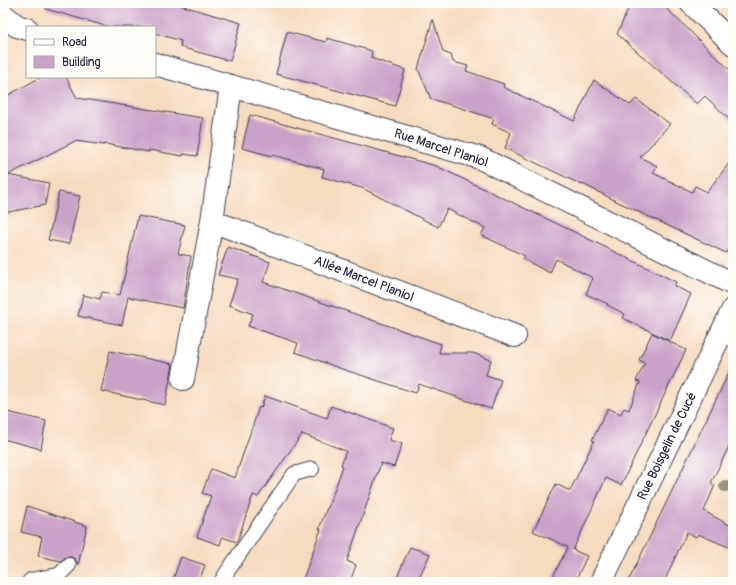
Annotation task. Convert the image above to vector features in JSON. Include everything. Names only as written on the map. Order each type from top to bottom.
[{"type":"street","points":[[691,3],[733,44]]},
{"type":"street","points":[[3,15],[17,26],[26,29]]},
{"type":"street","name":"Rue Marcel Planiol","points":[[156,64],[480,158],[733,284]]},
{"type":"street","points":[[183,379],[212,221],[231,86]]},
{"type":"street","name":"Allée Marcel Planiol","points":[[212,221],[515,336]]},
{"type":"street","name":"Rue Boisgelin de Cucé","points":[[601,582],[733,309]]},
{"type":"lane","points":[[221,582],[294,474],[312,469]]},
{"type":"lane","points":[[29,582],[31,580],[58,575],[69,566]]},
{"type":"building","points":[[47,3],[173,3],[241,23],[230,61],[180,47],[181,41],[156,33],[156,26],[106,26],[46,9]]},
{"type":"building","points":[[631,3],[661,3],[733,73],[733,123],[705,96],[697,104],[617,34]]},
{"type":"building","points":[[433,19],[443,52],[451,55],[453,62],[468,66],[466,71],[504,84],[503,87],[574,121],[594,80],[630,105],[636,99],[670,124],[640,157],[657,166],[653,173],[692,192],[695,186],[707,192],[733,158],[733,238],[726,253],[505,148],[511,133],[492,124],[494,119],[431,99],[418,69]]},
{"type":"building","points":[[287,32],[326,42],[327,38],[372,51],[371,58],[405,70],[395,106],[276,74]]},
{"type":"building","points":[[39,78],[67,78],[77,98],[203,118],[197,156],[183,154],[183,156],[149,150],[149,152],[105,144],[75,141],[8,175],[49,183],[45,205],[3,213],[3,98]]},
{"type":"building","points":[[250,115],[436,166],[676,282],[674,286],[691,294],[670,341],[623,318],[625,314],[586,294],[593,278],[556,259],[550,273],[523,259],[525,256],[481,235],[485,228],[447,209],[438,227],[362,188],[322,177],[324,169],[242,148]]},
{"type":"building","points":[[59,192],[80,196],[69,244],[48,240]]},
{"type":"building","points":[[138,216],[185,225],[178,254],[191,256],[183,308],[128,297],[122,325],[78,316],[83,295],[100,299],[102,292],[120,295]]},
{"type":"building","points":[[228,247],[270,262],[263,282],[441,344],[439,353],[473,353],[491,360],[486,375],[501,380],[491,409],[419,384],[416,393],[345,370],[295,352],[298,343],[248,326],[253,314],[229,305],[238,279],[218,275]]},
{"type":"building","points":[[652,333],[686,350],[621,485],[606,478],[573,550],[587,556],[575,582],[550,582],[568,547],[533,531],[556,484],[570,491],[594,441],[592,440],[608,408],[621,414],[624,408],[629,410],[640,382],[636,381],[645,363],[639,360]]},
{"type":"building","points":[[110,351],[173,364],[165,405],[101,391]]},
{"type":"building","points":[[733,364],[733,438],[711,483],[715,485],[704,511],[733,527],[733,549],[698,534],[696,537],[687,532],[664,582],[628,582]]},
{"type":"building","points":[[265,396],[327,418],[331,406],[393,428],[389,440],[402,444],[394,467],[381,463],[347,561],[356,565],[350,582],[302,582],[321,529],[319,529],[343,466],[341,465],[346,451],[302,434],[258,497],[253,495],[237,542],[222,537],[220,545],[197,537],[211,496],[202,493],[211,469],[235,478],[259,407],[261,408]]},
{"type":"building","points":[[3,411],[46,421],[41,449],[3,439]]},
{"type":"building","points":[[27,506],[87,526],[78,565],[75,559],[71,557],[66,557],[61,561],[38,556],[42,537],[21,532]]},
{"type":"building","points":[[410,547],[430,554],[417,582],[395,582]]},
{"type":"building","points":[[181,557],[205,565],[199,582],[172,582]]}]
